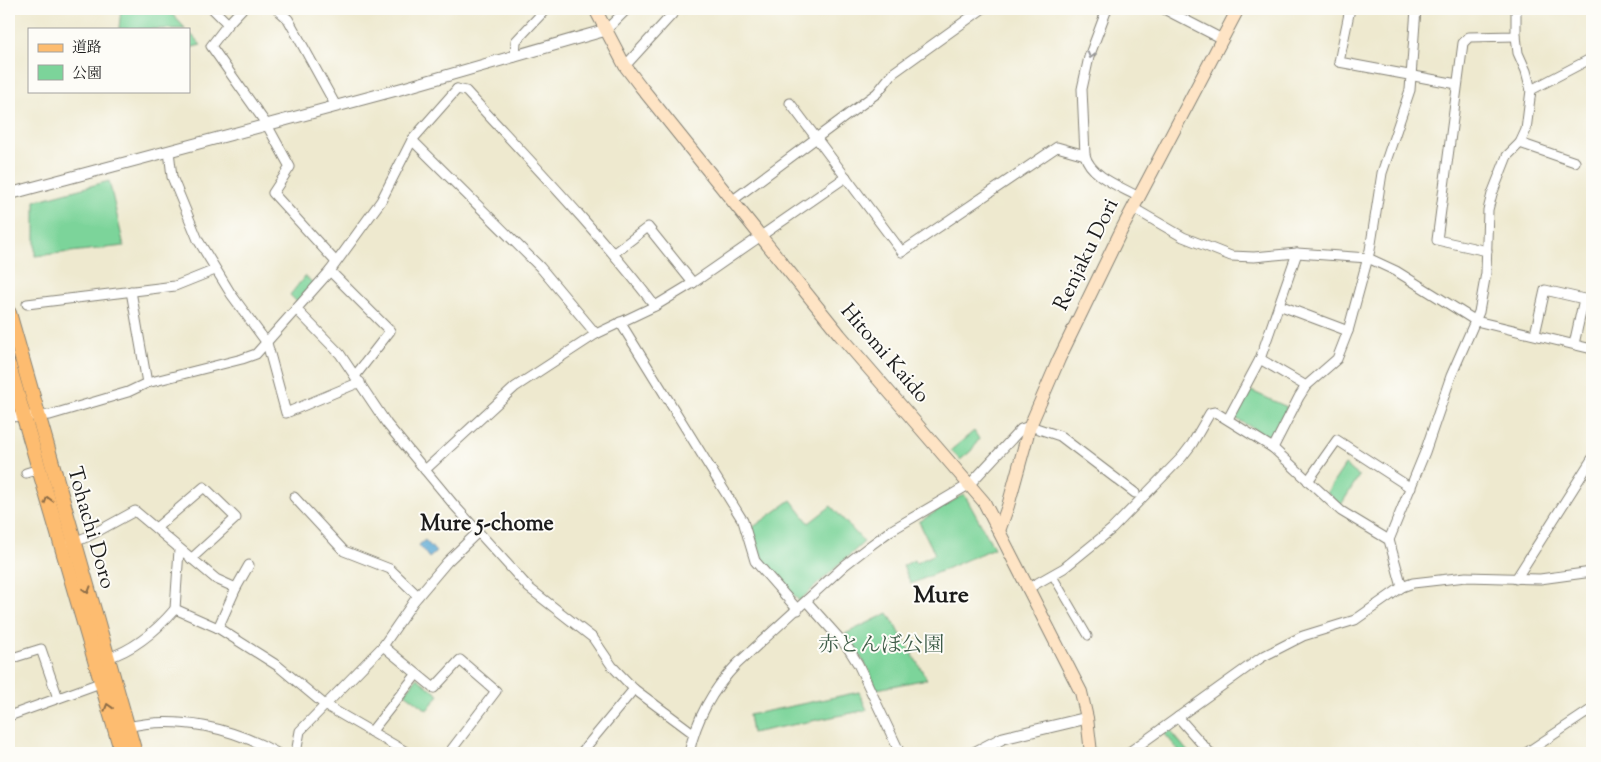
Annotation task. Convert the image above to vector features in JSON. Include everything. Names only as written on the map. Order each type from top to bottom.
[{"type":"main road","name":"Hitomi Kaido","points":[[595,9],[625,66],[840,334],[970,484],[988,508],[1027,589],[1076,680],[1087,718],[1091,753]]},
{"type":"main road","name":"Renjaku Dori","points":[[999,531],[1008,506],[1030,426],[1084,307],[1136,202],[1238,9]]},
{"type":"main road","name":"Tohachi Doro","points":[[9,313],[37,416],[100,682],[122,753]]},
{"type":"main road","name":"Tohachi Doro","points":[[9,366],[37,416],[32,471],[68,545],[107,658],[135,753]]},
{"type":"street","points":[[213,9],[228,24]]},
{"type":"street","points":[[242,9],[211,46],[267,125],[290,167],[273,193],[336,262]]},
{"type":"street","points":[[277,9],[288,18],[336,106]]},
{"type":"street","points":[[9,194],[515,57],[606,30],[627,9]]},
{"type":"street","points":[[625,66],[677,9]]},
{"type":"street","points":[[733,200],[818,139],[877,93],[893,73],[982,9]]},
{"type":"street","points":[[1107,9],[1090,58],[1082,89],[1086,160],[1095,171],[1183,237],[1231,256],[1262,257],[1297,253],[1368,258],[1396,271],[1476,321],[1592,349]]},
{"type":"street","points":[[1164,9],[1222,39]]},
{"type":"street","points":[[1350,9],[1339,62],[1457,84]]},
{"type":"street","points":[[1273,448],[1306,386],[1337,359],[1348,331],[1368,258],[1382,173],[1410,90],[1416,9]]},
{"type":"street","points":[[1402,587],[1389,540],[1412,488],[1444,395],[1476,321],[1484,292],[1488,210],[1492,194],[1507,156],[1520,143],[1528,121],[1531,90],[1526,71],[1518,53],[1516,9]]},
{"type":"street","points":[[515,57],[516,41],[541,10]]},
{"type":"street","points":[[1487,251],[1437,240],[1457,84],[1463,43],[1469,37],[1516,36]]},
{"type":"street","points":[[1531,90],[1592,58]]},
{"type":"street","points":[[9,417],[37,416],[128,392],[147,383],[256,354],[330,271],[381,200],[412,140],[457,89],[456,73]]},
{"type":"street","points":[[457,89],[466,91],[614,253],[654,306]]},
{"type":"street","points":[[790,103],[902,252],[1057,148],[1085,155]]},
{"type":"street","points":[[412,140],[540,267],[596,334]]},
{"type":"street","points":[[1520,143],[1542,149],[1575,162]]},
{"type":"street","points":[[169,150],[172,177],[198,240],[215,270],[267,343],[286,414],[357,379],[390,331],[330,271]]},
{"type":"street","points":[[425,470],[515,387],[596,334],[654,306],[693,283],[846,177]]},
{"type":"street","points":[[614,253],[648,226],[693,283]]},
{"type":"street","points":[[1228,419],[1260,359],[1297,253]]},
{"type":"street","points":[[27,304],[180,284],[215,270]]},
{"type":"street","points":[[1535,334],[1545,290],[1584,299],[1574,344]]},
{"type":"street","points":[[131,291],[147,383]]},
{"type":"street","points":[[1279,305],[1348,331]]},
{"type":"street","points":[[296,309],[340,354],[387,424],[478,532],[529,588],[593,638],[612,666],[634,689],[693,734]]},
{"type":"street","points":[[620,322],[742,521],[755,561],[798,610]]},
{"type":"street","points":[[1260,359],[1306,386]]},
{"type":"street","points":[[1027,589],[1064,568],[1112,529],[1187,451],[1210,413],[1214,412],[1273,448],[1341,511],[1389,540]]},
{"type":"street","points":[[689,753],[693,734],[723,679],[845,565],[890,531],[970,484],[1017,433],[1030,426],[1060,436],[1135,493]]},
{"type":"street","points":[[1308,480],[1337,440],[1412,488]]},
{"type":"street","points":[[1516,579],[1592,459]]},
{"type":"street","points":[[156,528],[204,487],[236,518],[191,559]]},
{"type":"street","points":[[294,497],[344,551],[390,569],[418,596]]},
{"type":"street","points":[[68,545],[135,511],[179,550],[216,579],[236,588]]},
{"type":"street","points":[[296,753],[300,731],[383,646],[418,596],[447,562],[478,532]]},
{"type":"street","points":[[107,658],[119,654],[152,633],[175,609],[179,550]]},
{"type":"street","points":[[218,628],[236,588],[249,565]]},
{"type":"street","points":[[1128,753],[1282,645],[1355,620],[1402,587],[1436,579],[1540,579],[1592,572]]},
{"type":"street","points":[[1054,578],[1088,636]]},
{"type":"street","points":[[807,602],[848,648],[858,664],[900,753]]},
{"type":"street","points":[[175,609],[218,628],[278,666],[325,705],[408,753]]},
{"type":"street","points":[[383,646],[434,688],[460,660],[496,691],[449,753]]},
{"type":"street","points":[[9,659],[41,648],[58,698]]},
{"type":"street","points":[[371,732],[416,675]]},
{"type":"street","points":[[9,716],[100,682]]},
{"type":"street","points":[[582,753],[634,689]]},
{"type":"street","points":[[1526,753],[1592,709]]},
{"type":"street","points":[[1178,717],[1210,753]]},
{"type":"street","points":[[974,753],[1003,738],[1087,718]]},
{"type":"street","points":[[127,727],[156,722],[202,726],[256,742],[277,753]]},
{"type":"green space","points":[[121,9],[167,9],[185,28],[119,28]]},
{"type":"green space","points":[[190,33],[201,45],[190,48]]},
{"type":"green space","points":[[109,181],[124,246],[35,256],[35,201]]},
{"type":"green space","points":[[305,276],[313,283],[297,302],[290,295]]},
{"type":"green space","points":[[1247,389],[1287,407],[1275,437],[1270,438],[1235,418],[1235,414]]},
{"type":"green space","points":[[974,431],[979,439],[971,451],[960,460],[951,450]]},
{"type":"green space","points":[[1345,465],[1359,476],[1341,505],[1327,492]]},
{"type":"green space","points":[[964,494],[994,548],[911,584],[903,566],[914,560],[916,563],[935,554],[919,522]]},
{"type":"green space","points":[[791,500],[809,523],[831,506],[864,542],[799,601],[763,561],[752,528]]},
{"type":"green space","name":"赤とんぼ公園","points":[[888,613],[927,679],[877,689],[867,667],[845,634]]},
{"type":"green space","points":[[417,678],[439,695],[427,710],[405,693]]},
{"type":"green space","points":[[859,692],[867,710],[752,733],[749,715]]},
{"type":"green space","points":[[1169,729],[1189,753],[1181,753],[1164,733]]},
{"type":"green space","points":[[1289,748],[1293,753],[1254,753]]},
{"type":"water","points":[[425,540],[436,552],[429,558],[419,545]]},
{"type":"district","name":"Mure 5-chome","points":[[487,525]]},
{"type":"district","name":"Mure","points":[[941,596]]}]
